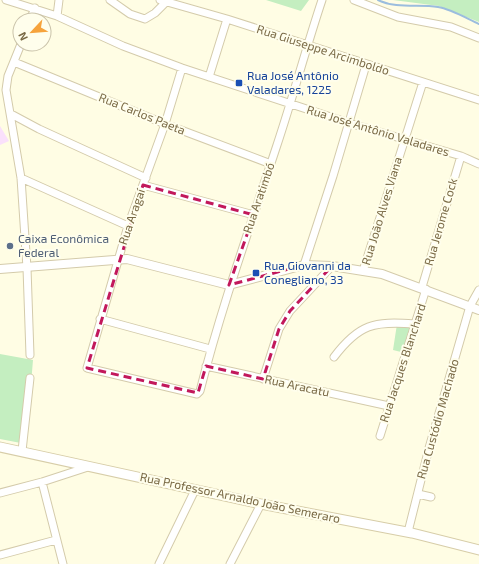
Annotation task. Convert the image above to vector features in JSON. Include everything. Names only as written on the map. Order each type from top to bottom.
[{"type":"main road","name":"Rua Professor Arnaldo João Semeraro","points":[[0,446],[261,504],[408,532],[479,550]]},
{"type":"street","name":"Rua José Antônio Valadares","points":[[6,0],[57,16],[123,46],[182,68],[348,123],[461,156],[479,164]]},
{"type":"street","points":[[57,16],[59,0]]},
{"type":"street","points":[[110,0],[130,14],[145,18],[155,13],[163,1]]},
{"type":"street","name":"Rua Aratimbó","points":[[197,394],[200,392],[210,349],[229,285],[291,103],[307,45],[322,0]]},
{"type":"street","points":[[354,0],[407,19],[451,27],[479,38]]},
{"type":"street","name":"Rua Giuseppe Arcimboldo","points":[[163,1],[227,19],[366,65],[479,100]]},
{"type":"street","points":[[33,12],[35,8]]},
{"type":"street","points":[[208,77],[227,19]]},
{"type":"street","points":[[18,52],[8,76],[6,90],[21,178],[27,268],[30,355]]},
{"type":"street","name":"Rua Carlos Paeta","points":[[14,62],[166,124],[271,164]]},
{"type":"street","points":[[304,265],[366,65]]},
{"type":"street","name":"Rua Aragaí","points":[[182,68],[166,124],[128,226],[87,368],[197,394]]},
{"type":"street","name":"Rua João Alves Viana","points":[[364,271],[423,82]]},
{"type":"street","points":[[11,114],[144,182],[254,215]]},
{"type":"street","name":"Rua Jerome Cock","points":[[424,288],[461,156]]},
{"type":"street","points":[[21,178],[128,226]]},
{"type":"street","points":[[0,269],[127,259],[229,285],[304,265],[332,266],[382,274],[424,288],[479,310]]},
{"type":"street","points":[[263,379],[272,347],[283,323],[303,296],[332,266]]},
{"type":"street","name":"Rua Jacques Blanchard","points":[[380,436],[424,288]]},
{"type":"street","name":"Rua Custódio Machado","points":[[408,532],[470,306],[479,290]]},
{"type":"street","points":[[100,319],[210,349]]},
{"type":"street","points":[[334,357],[348,339],[363,328],[397,323],[414,324]]},
{"type":"street","name":"Rua Aracatu","points":[[206,366],[389,406]]},
{"type":"street","points":[[22,451],[30,378]]},
{"type":"street","points":[[0,493],[42,482],[90,466]]},
{"type":"street","points":[[42,482],[63,564]]},
{"type":"street","points":[[159,564],[195,490]]},
{"type":"street","points":[[418,494],[431,497]]},
{"type":"street","points":[[230,564],[261,504]]},
{"type":"street","points":[[0,555],[56,540]]},
{"type":"highlighted area","points":[[143,185],[254,215],[229,285],[304,265],[332,266],[290,311],[279,329],[263,379],[206,366],[198,393],[87,368]]},
{"type":"shaded area","points":[[0,126],[9,141],[0,145]]},
{"type":"green space","points":[[266,0],[309,0],[301,11]]},
{"type":"green space","points":[[393,0],[479,0],[479,22],[439,6]]},
{"type":"green space","points":[[397,324],[412,324],[405,353],[393,350]]},
{"type":"green space","points":[[0,354],[33,360],[26,444],[0,439]]},
{"type":"waterway","points":[[378,0],[385,3],[408,6],[431,6],[443,8],[479,24]]},
{"type":"place","name":"Rua José Antônio Valadares, 1225","points":[[239,83]]},
{"type":"place","name":"Caixa Econômica Federal","points":[[10,246]]},
{"type":"place","name":"Rua Giovanni da Conegliano, 33","points":[[256,273]]}]
